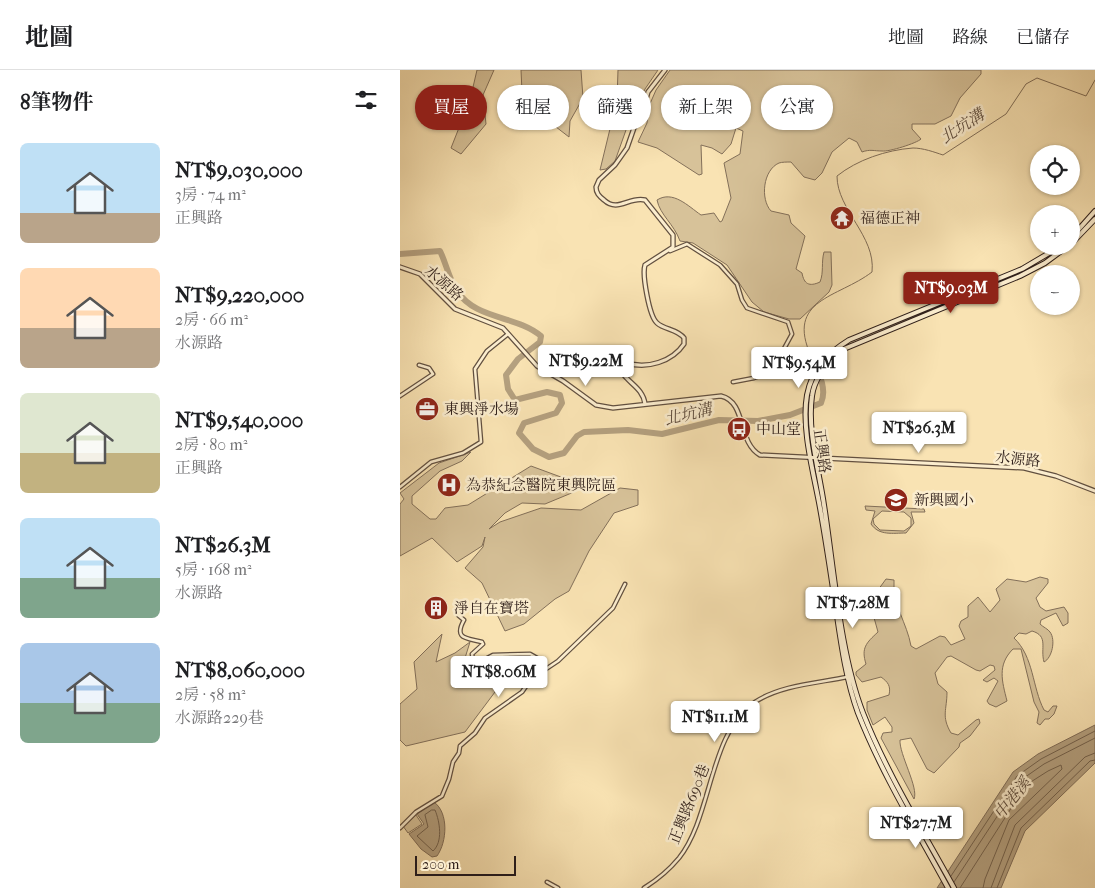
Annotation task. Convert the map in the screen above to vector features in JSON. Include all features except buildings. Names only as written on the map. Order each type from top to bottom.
[{"type":"main road","points":[[1080,228],[1095,211]]},
{"type":"main road","points":[[1080,235],[1095,219]]},
{"type":"main road","name":"正興路","points":[[902,799],[862,711],[852,674],[809,404],[813,376],[818,367],[833,350],[849,340],[1022,269],[1046,255]]},
{"type":"main road","name":"正興路","points":[[902,799],[871,745],[857,710],[849,676],[811,458],[806,414],[821,374],[839,352],[1020,276],[1056,255]]},
{"type":"main road","points":[[902,799],[948,888]]},
{"type":"main road","points":[[902,799],[954,888]]},
{"type":"street","points":[[665,70],[648,92],[640,121],[634,128],[626,148],[615,165],[599,180],[596,187],[602,198],[612,205],[619,206],[636,199],[648,202],[673,235],[673,247],[670,251]]},
{"type":"street","points":[[645,404],[643,393],[622,372],[620,365],[627,363],[636,366],[652,365],[668,358],[684,344],[684,338],[655,322],[646,288],[645,265],[687,244],[709,257],[737,284],[742,300],[747,308],[788,322],[791,331],[780,356],[770,364],[764,374],[733,382]]},
{"type":"street","name":"水源路","points":[[400,267],[420,274],[455,310],[503,328],[545,372],[563,381],[596,405],[614,408],[720,396],[732,402],[739,415],[741,427],[751,448],[760,455],[1024,468],[1056,476],[1095,491]]},
{"type":"street","points":[[400,488],[431,462],[463,453],[481,442],[475,369],[487,351],[509,333]]},
{"type":"street","points":[[400,396],[433,374],[429,368],[419,365]]},
{"type":"street","points":[[400,828],[416,812],[442,796],[460,746],[474,733],[485,718],[514,699],[531,679],[546,669],[613,608],[625,584]]},
{"type":"street","points":[[458,615],[464,620],[460,627],[464,638],[482,642],[483,644],[472,654],[474,661],[478,663],[492,655],[530,654],[538,658],[546,669]]},
{"type":"street","name":"正興路690巷","points":[[644,888],[658,879],[680,857],[690,839],[727,737],[746,709],[766,696],[784,690],[849,676]]},
{"type":"street","points":[[546,882],[558,888]]},
{"type":"shaded area","points":[[477,70],[494,70],[487,86],[474,85]]},
{"type":"shaded area","points":[[521,70],[581,70],[582,85],[579,85],[579,105],[570,121],[569,137],[560,130],[569,130],[569,85],[522,85]]},
{"type":"shaded area","points":[[618,70],[658,70],[648,85],[618,85]]},
{"type":"shaded area","points":[[670,70],[981,70],[981,74],[960,98],[951,116],[935,124],[912,124],[912,129],[921,139],[914,143],[890,150],[862,152],[857,142],[849,138],[832,152],[822,173],[815,180],[804,177],[791,162],[779,163],[769,172],[764,192],[768,206],[771,211],[789,215],[791,223],[805,236],[796,269],[802,273],[806,282],[813,284],[820,282],[824,252],[831,252],[832,285],[829,292],[800,319],[789,319],[764,312],[752,302],[727,265],[693,243],[680,241],[657,200],[663,197],[675,198],[701,215],[714,213],[720,222],[722,221],[731,198],[724,163],[740,154],[743,131],[741,130],[751,130],[751,85],[661,85],[661,130],[735,130],[731,144],[722,154],[712,148],[701,145],[702,174],[699,175],[657,148],[638,142],[644,130],[651,130],[651,101],[656,90]]},
{"type":"shaded area","points":[[458,130],[481,130],[461,154],[451,148]]},
{"type":"shaded area","points":[[610,130],[626,130],[615,161],[606,169],[600,170]]},
{"type":"shaded area","points":[[471,452],[462,461],[440,471],[412,496],[412,504],[430,519],[436,519],[445,508],[468,505],[531,466],[569,480],[574,492],[545,504],[522,503],[505,513],[489,529],[500,522],[541,508],[581,510],[620,488],[638,490],[638,505],[614,513],[589,551],[569,591],[555,599],[524,624],[505,631],[482,583],[465,568],[483,547],[485,537],[482,546],[457,562],[432,538],[400,556],[400,504],[404,499],[400,493],[439,463]]},
{"type":"shaded area","points":[[865,506],[924,509],[925,512],[911,512],[914,523],[906,533],[891,533],[882,532],[874,528],[871,524],[875,511],[866,510]],"holes":[[[882,511],[904,512],[911,518],[911,526],[904,531],[880,530],[874,524],[873,519]]]},
{"type":"shaded area","points":[[1040,577],[1048,579],[1048,583],[1036,598],[1040,607],[1046,611],[1064,607],[1068,613],[1068,623],[1063,626],[1056,613],[1041,620],[1040,624],[1049,631],[1053,640],[1051,653],[1044,662],[1043,643],[1037,633],[1032,631],[1026,634],[1019,633],[1014,638],[1021,646],[1029,663],[1044,710],[1048,712],[1053,706],[1057,706],[1054,714],[1049,719],[1045,719],[1040,725],[1037,723],[1039,712],[1034,702],[1021,649],[1013,649],[1005,661],[1002,680],[1007,701],[996,707],[987,701],[998,681],[994,678],[987,682],[983,680],[995,670],[994,666],[990,665],[980,671],[951,656],[947,657],[935,673],[938,684],[947,692],[945,717],[951,733],[958,735],[976,720],[979,719],[980,723],[934,773],[927,769],[911,738],[900,740],[902,754],[914,787],[914,799],[881,738],[883,733],[892,732],[892,727],[885,717],[873,725],[867,710],[867,702],[889,695],[890,689],[888,684],[881,677],[862,682],[856,675],[856,672],[866,664],[864,650],[866,646],[870,639],[878,632],[873,614],[881,600],[878,590],[886,579],[894,580],[897,605],[911,646],[916,649],[940,636],[945,637],[951,645],[965,639],[959,626],[961,621],[968,617],[968,606],[978,597],[990,612],[1000,600],[996,589],[1007,579],[1026,582]]},
{"type":"shaded area","points":[[442,634],[436,662],[455,653],[470,642],[465,658],[474,670],[498,659],[516,664],[465,732],[406,746],[400,740],[400,704],[417,689],[414,662]]},
{"type":"shaded area","points":[[416,815],[422,824],[408,833],[403,826]]},
{"type":"water","name":"中港溪","points":[[1095,725],[1095,763],[1025,831],[1001,888],[937,888],[1013,772],[1038,754]]},
{"type":"water","points":[[434,802],[442,813],[445,828],[440,850],[437,856],[432,857],[421,849],[409,834],[424,824],[417,814]]},
{"type":"waterway","name":"北坑溝","points":[[811,356],[805,337],[805,322],[810,311],[819,302],[872,272],[872,259],[868,247],[843,200],[837,176],[854,165],[872,157],[903,149],[917,148],[943,155],[1006,114],[1026,84],[1037,78],[1086,96],[1095,80]]},
{"type":"waterway","name":"北坑溝","points":[[400,254],[440,251],[454,286],[465,300],[485,312],[520,324],[541,336],[540,342],[518,359],[506,375],[508,389],[515,400],[547,392],[560,395],[562,403],[556,413],[524,423],[519,433],[533,449],[549,457],[564,453],[577,436],[584,432],[628,430],[662,434],[719,420],[758,421],[790,415],[821,403],[823,397],[822,385],[811,356]]},
{"type":"place","name":"福德正神","points":[[842,218]]},
{"type":"place","name":"東興淨水場","points":[[427,409]]},
{"type":"place","name":"中山堂","points":[[739,429]]},
{"type":"place","name":"為恭紀念醫院東興院區","points":[[449,485]]},
{"type":"place","name":"新興國小","points":[[896,500]]},
{"type":"place","name":"淨自在寶塔","points":[[436,608]]}]
